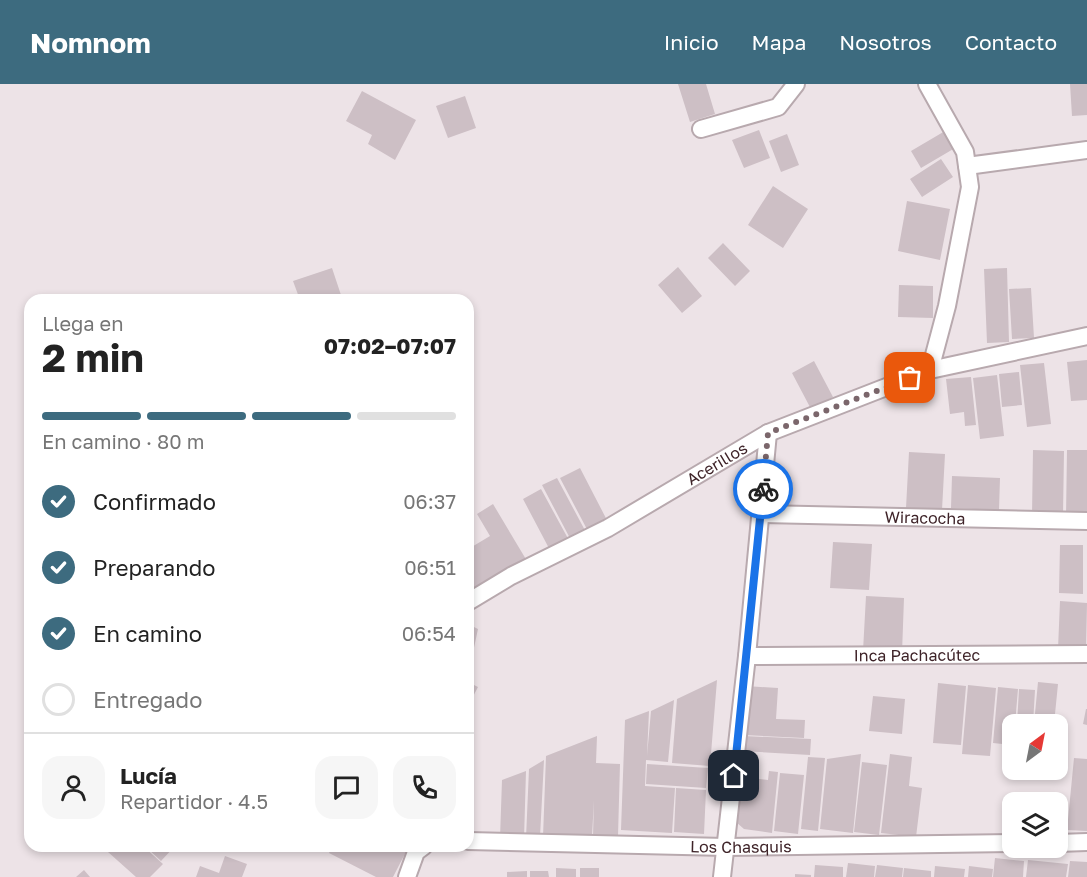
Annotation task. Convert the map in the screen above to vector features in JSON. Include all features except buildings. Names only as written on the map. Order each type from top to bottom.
[{"type":"street","points":[[701,129],[778,107],[796,84]]},
{"type":"street","points":[[927,84],[965,152],[970,187],[947,306],[930,370]]},
{"type":"street","points":[[967,166],[1087,150]]},
{"type":"street","name":"Acerillos","points":[[474,598],[511,576],[608,528],[768,433],[930,370],[1087,336]]},
{"type":"street","points":[[722,877],[747,656],[768,433]]},
{"type":"street","name":"Wiracocha","points":[[761,514],[1087,521]]},
{"type":"street","name":"Inca Pachacútec","points":[[747,656],[1087,654]]},
{"type":"street","name":"Los Chasquis","points":[[474,841],[726,847],[1002,843]]},
{"type":"street","points":[[1068,843],[1087,842]]},
{"type":"street","points":[[407,877],[416,852]]},
{"type":"way so far","points":[[763,489],[768,433],[910,378]]},
{"type":"route","points":[[734,776],[763,489]]}]
